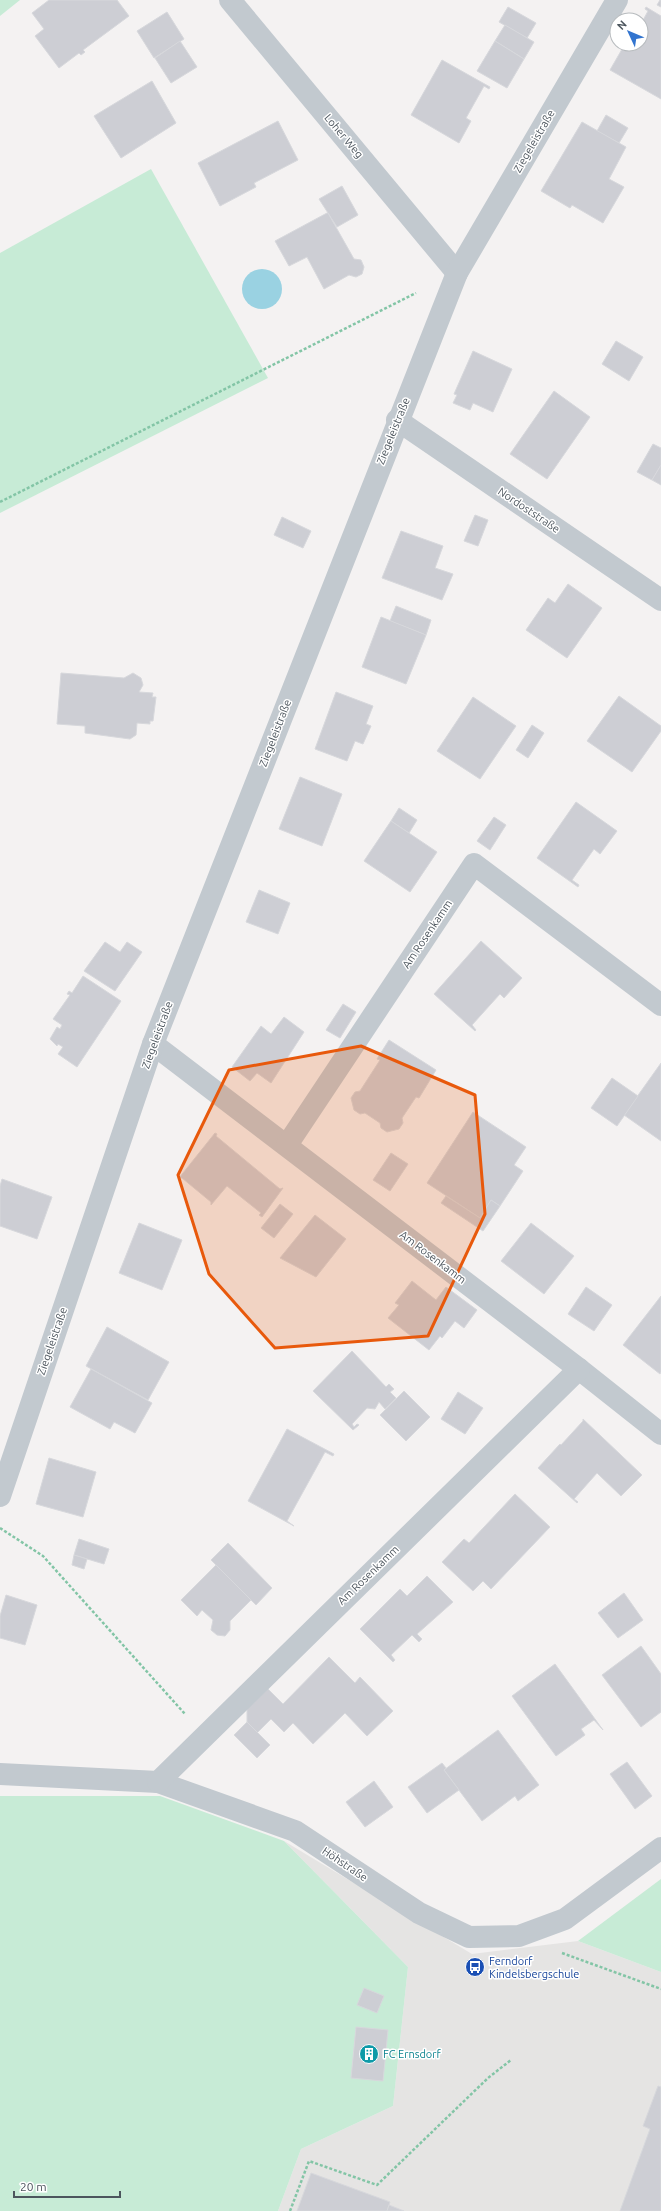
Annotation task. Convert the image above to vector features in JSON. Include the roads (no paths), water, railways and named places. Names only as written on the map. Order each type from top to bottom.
[{"type":"street","name":"Loher Weg","points":[[230,0],[457,273]]},
{"type":"street","name":"Ziegeleistraße","points":[[0,1496],[153,1044],[397,420],[457,273],[616,0]]},
{"type":"street","name":"Nordoststraße","points":[[397,420],[661,600]]},
{"type":"street","name":"Am Rosenkamm","points":[[287,1145],[474,864],[661,1005]]},
{"type":"street","name":"Am Rosenkamm","points":[[153,1044],[579,1369],[661,1434]]},
{"type":"street","name":"Am Rosenkamm","points":[[158,1782],[579,1369]]},
{"type":"street","name":"Höhstraße","points":[[0,1774],[158,1782],[295,1831],[418,1913],[469,1937],[519,1936],[565,1920],[661,1848]]},
{"type":"water","points":[[266,269],[273,272],[279,278],[282,289],[281,297],[273,306],[266,309],[258,309],[251,306],[243,297],[242,285],[245,278],[254,270]]},
{"type":"place","name":"Ferndorf Kindelsbergschule","points":[[475,1967]]},
{"type":"place","name":"FC Ernsdorf","points":[[369,2054]]}]
